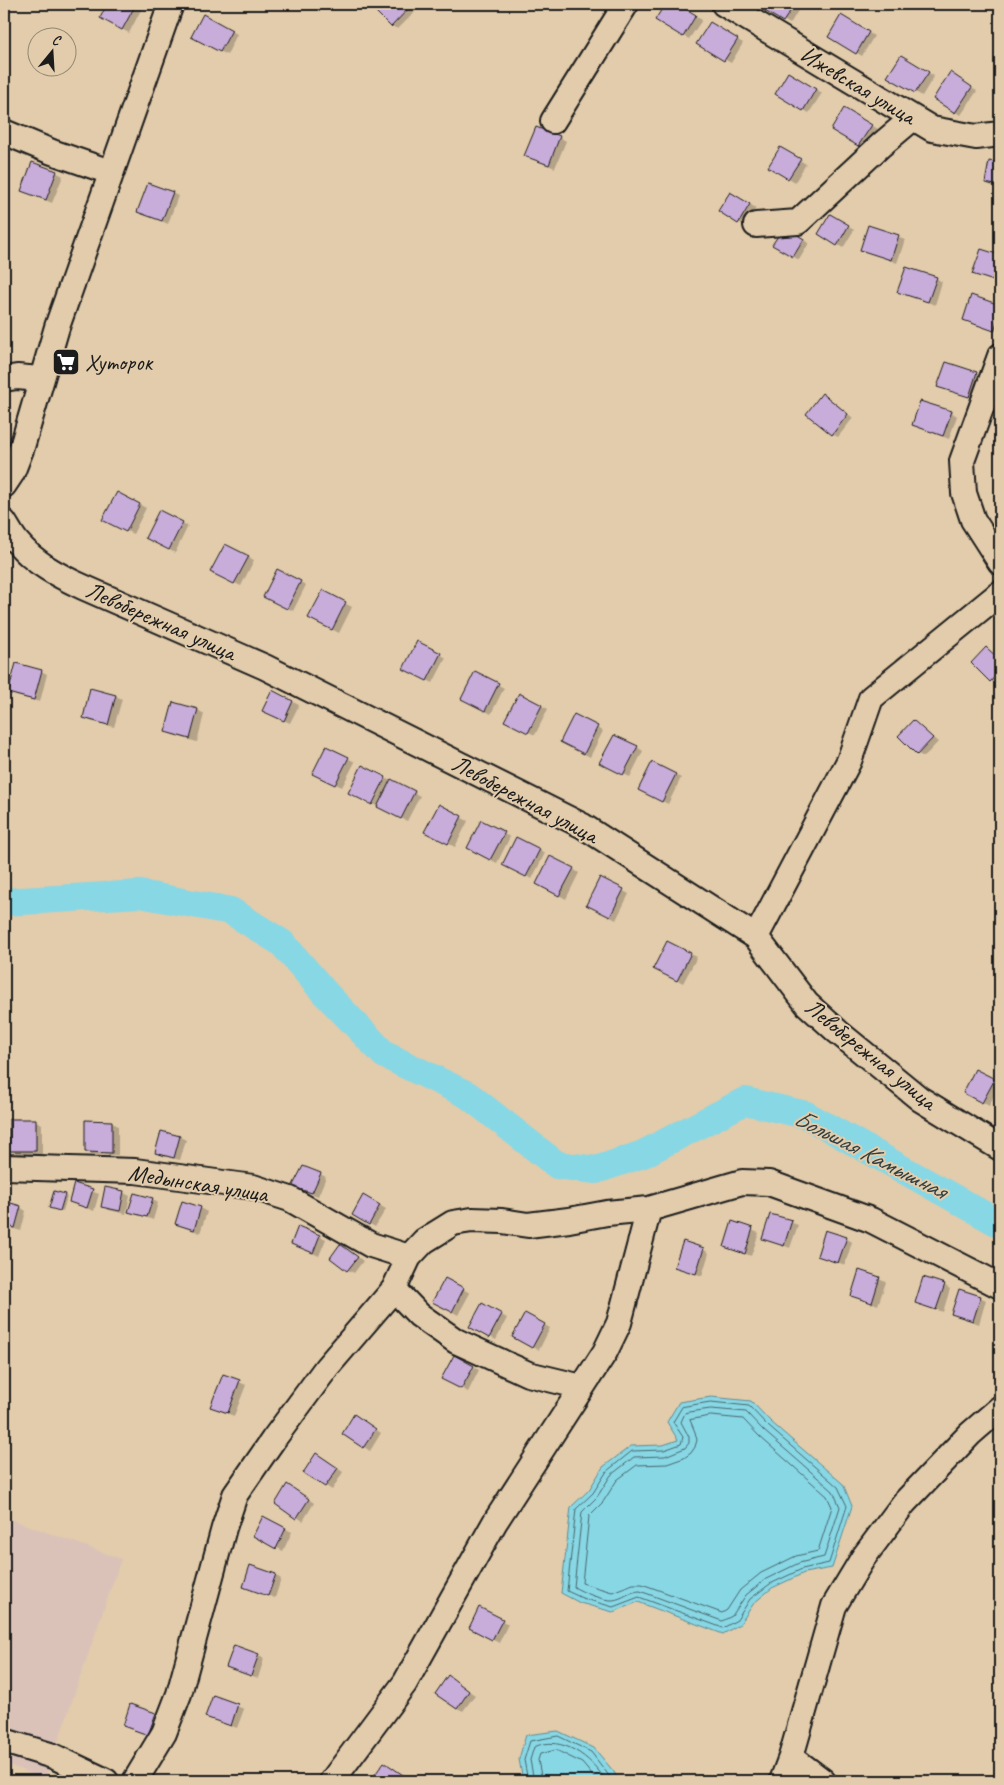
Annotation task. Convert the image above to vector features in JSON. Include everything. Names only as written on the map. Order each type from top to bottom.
[{"type":"street","points":[[4,485],[12,473],[22,447],[56,327],[169,4]]},
{"type":"street","points":[[553,121],[626,4]]},
{"type":"street","name":"Ижевская улица","points":[[724,4],[932,129],[976,137],[1000,134]]},
{"type":"street","points":[[756,225],[798,222],[880,144],[913,118]]},
{"type":"street","points":[[4,132],[52,152],[110,172]]},
{"type":"street","points":[[1000,356],[962,461],[964,493],[973,520],[1000,562]]},
{"type":"street","points":[[4,379],[17,377],[40,380]]},
{"type":"street","name":"Левобережная улица","points":[[4,522],[16,542],[55,574],[265,667],[583,826],[756,937],[807,1004],[838,1032],[920,1098],[1000,1148]]},
{"type":"street","points":[[756,937],[849,761],[871,698],[1000,594]]},
{"type":"street","name":"Медынская улица","points":[[4,1167],[135,1171],[253,1187],[290,1199],[371,1245],[409,1257]]},
{"type":"street","points":[[135,1781],[164,1733],[179,1694],[224,1528],[235,1496],[326,1367],[394,1289],[409,1257],[424,1241],[453,1224],[472,1220],[502,1221],[528,1225],[569,1220],[607,1213],[649,1209],[742,1182],[769,1184],[871,1220],[1000,1286]]},
{"type":"street","points":[[332,1781],[405,1683],[495,1522],[605,1352],[619,1323],[649,1209]]},
{"type":"street","points":[[394,1289],[419,1315],[456,1341],[528,1374],[582,1388]]},
{"type":"street","points":[[782,1781],[791,1757],[834,1606],[863,1558],[904,1502],[970,1434],[1000,1408]]},
{"type":"street","points":[[4,1741],[53,1756],[106,1781]]},
{"type":"street","points":[[791,1757],[823,1781]]},
{"type":"shaded area","points":[[4,1517],[121,1559],[45,1779],[4,1763]]},
{"type":"water","points":[[711,1397],[751,1401],[771,1422],[843,1484],[852,1506],[832,1568],[804,1573],[772,1588],[754,1603],[740,1624],[723,1634],[638,1602],[613,1612],[580,1603],[561,1593],[571,1507],[589,1490],[603,1467],[631,1446],[663,1445],[678,1440],[667,1422],[679,1402]]},
{"type":"water","points":[[558,1731],[594,1748],[619,1781],[523,1781],[519,1759],[526,1735]]},
{"type":"building","points":[[107,4],[136,4],[122,30],[100,18]]},
{"type":"building","points":[[384,4],[405,4],[409,8],[391,27],[376,12]]},
{"type":"building","points":[[665,4],[678,4],[696,15],[683,37],[655,20]]},
{"type":"building","points":[[756,4],[795,4],[783,22]]},
{"type":"building","points":[[203,14],[232,30],[220,52],[191,37]]},
{"type":"building","points":[[841,15],[869,32],[856,54],[828,37]]},
{"type":"building","points":[[710,22],[738,39],[724,61],[696,44]]},
{"type":"building","points":[[901,55],[929,72],[915,93],[887,77]]},
{"type":"building","points":[[788,72],[816,89],[803,111],[775,94]]},
{"type":"building","points":[[950,72],[972,87],[955,113],[933,99]]},
{"type":"building","points":[[844,108],[872,125],[858,146],[831,130]]},
{"type":"building","points":[[536,127],[560,136],[549,165],[524,156]]},
{"type":"building","points":[[780,147],[801,159],[788,179],[768,167]]},
{"type":"building","points":[[989,161],[1000,163],[1000,186],[985,183]]},
{"type":"building","points":[[32,162],[57,171],[46,200],[21,191]]},
{"type":"building","points":[[148,183],[173,192],[162,221],[137,212]]},
{"type":"building","points":[[730,192],[750,204],[738,224],[718,211]]},
{"type":"building","points":[[830,214],[849,225],[837,246],[818,234]]},
{"type":"building","points":[[868,225],[899,235],[891,260],[860,250]]},
{"type":"building","points":[[784,227],[804,239],[793,257],[772,245]]},
{"type":"building","points":[[981,249],[1000,255],[1000,283],[972,274]]},
{"type":"building","points":[[906,267],[937,277],[928,302],[897,292]]},
{"type":"building","points":[[971,295],[1000,305],[1000,312],[994,331],[963,320]]},
{"type":"building","points":[[946,362],[977,372],[969,397],[937,387]]},
{"type":"building","points":[[822,393],[848,414],[832,435],[806,414]]},
{"type":"building","points":[[920,401],[952,411],[943,436],[912,425]]},
{"type":"building","points":[[117,492],[140,504],[126,532],[102,520]]},
{"type":"building","points":[[159,510],[183,522],[169,550],[145,538]]},
{"type":"building","points":[[225,544],[249,556],[234,584],[210,572]]},
{"type":"building","points":[[277,569],[301,581],[287,609],[263,597]]},
{"type":"building","points":[[323,590],[346,602],[332,630],[308,618]]},
{"type":"building","points":[[417,641],[441,653],[427,681],[403,669]]},
{"type":"building","points":[[986,647],[1000,660],[1000,671],[990,682],[971,663]]},
{"type":"building","points":[[16,663],[42,670],[34,700],[8,693]]},
{"type":"building","points":[[475,671],[499,683],[485,711],[461,699]]},
{"type":"building","points":[[90,688],[116,695],[108,725],[83,718]]},
{"type":"building","points":[[272,690],[293,701],[284,721],[262,711]]},
{"type":"building","points":[[519,693],[542,705],[528,733],[504,721]]},
{"type":"building","points":[[173,702],[198,709],[190,739],[165,732]]},
{"type":"building","points":[[574,714],[598,726],[584,754],[560,742]]},
{"type":"building","points":[[913,720],[933,738],[917,755],[898,736]]},
{"type":"building","points":[[614,735],[638,746],[623,775],[599,763]]},
{"type":"building","points":[[326,746],[349,757],[335,785],[312,774]]},
{"type":"building","points":[[652,762],[676,774],[662,802],[638,790]]},
{"type":"building","points":[[362,765],[386,777],[372,805],[348,793]]},
{"type":"building","points":[[391,779],[415,791],[401,819],[377,807]]},
{"type":"building","points":[[439,804],[462,816],[448,844],[424,832]]},
{"type":"building","points":[[481,820],[505,832],[490,860],[467,848]]},
{"type":"building","points":[[516,837],[540,849],[526,877],[502,865]]},
{"type":"building","points":[[550,856],[574,868],[559,896],[536,884]]},
{"type":"building","points":[[600,877],[624,889],[610,917],[586,905]]},
{"type":"building","points":[[667,941],[691,953],[677,981],[653,969]]},
{"type":"building","points":[[975,1069],[995,1079],[982,1103],[963,1093]]},
{"type":"building","points":[[9,1119],[36,1119],[36,1151],[9,1151]]},
{"type":"building","points":[[85,1120],[112,1121],[112,1153],[85,1152]]},
{"type":"building","points":[[161,1131],[180,1136],[174,1158],[155,1153]]},
{"type":"building","points":[[303,1166],[321,1173],[312,1193],[292,1187]]},
{"type":"building","points":[[74,1183],[93,1189],[87,1208],[69,1202]]},
{"type":"building","points":[[105,1187],[124,1191],[120,1211],[101,1207]]},
{"type":"building","points":[[54,1191],[65,1194],[60,1211],[49,1208]]},
{"type":"building","points":[[134,1193],[153,1198],[147,1217],[128,1212]]},
{"type":"building","points":[[363,1195],[380,1205],[369,1225],[352,1215]]},
{"type":"building","points":[[4,1201],[21,1206],[15,1228],[4,1225]]},
{"type":"building","points":[[182,1201],[201,1207],[194,1230],[175,1224]]},
{"type":"building","points":[[770,1214],[792,1220],[784,1246],[762,1239]]},
{"type":"building","points":[[732,1221],[753,1228],[745,1254],[724,1247]]},
{"type":"building","points":[[298,1226],[320,1235],[313,1253],[291,1244]]},
{"type":"building","points":[[825,1230],[847,1237],[838,1263],[817,1256]]},
{"type":"building","points":[[683,1241],[704,1248],[696,1274],[674,1267]]},
{"type":"building","points":[[340,1244],[358,1257],[347,1271],[330,1258]]},
{"type":"building","points":[[859,1270],[880,1277],[872,1303],[851,1296]]},
{"type":"building","points":[[923,1277],[945,1284],[936,1310],[915,1303]]},
{"type":"building","points":[[445,1278],[464,1288],[452,1312],[432,1302]]},
{"type":"building","points":[[959,1289],[981,1296],[973,1321],[951,1314]]},
{"type":"building","points":[[482,1303],[502,1314],[489,1338],[469,1327]]},
{"type":"building","points":[[525,1313],[545,1324],[532,1348],[512,1337]]},
{"type":"building","points":[[454,1355],[474,1366],[461,1389],[441,1379]]},
{"type":"building","points":[[223,1374],[240,1380],[228,1413],[210,1407]]},
{"type":"building","points":[[354,1414],[376,1429],[363,1448],[342,1434]]},
{"type":"building","points":[[316,1453],[338,1468],[325,1487],[303,1473]]},
{"type":"building","points":[[287,1484],[309,1499],[296,1519],[275,1504]]},
{"type":"building","points":[[263,1516],[286,1528],[276,1549],[253,1536]]},
{"type":"building","points":[[250,1565],[276,1574],[268,1596],[243,1587]]},
{"type":"building","points":[[479,1607],[503,1619],[492,1640],[469,1628]]},
{"type":"building","points":[[234,1645],[259,1654],[251,1676],[226,1667]]},
{"type":"building","points":[[448,1675],[469,1691],[457,1709],[435,1694]]},
{"type":"building","points":[[213,1695],[238,1704],[231,1726],[205,1717]]},
{"type":"building","points":[[130,1704],[156,1713],[148,1735],[123,1726]]},
{"type":"building","points":[[384,1762],[406,1777],[403,1781],[371,1780]]},
{"type":"waterway","name":"Большая Камышная","points":[[4,902],[140,894],[231,911],[282,943],[326,994],[385,1055],[468,1095],[557,1165],[596,1170],[643,1154],[745,1101],[806,1115],[1000,1224]]},
{"type":"place","name":"Хуторок","points":[[66,362]]}]
